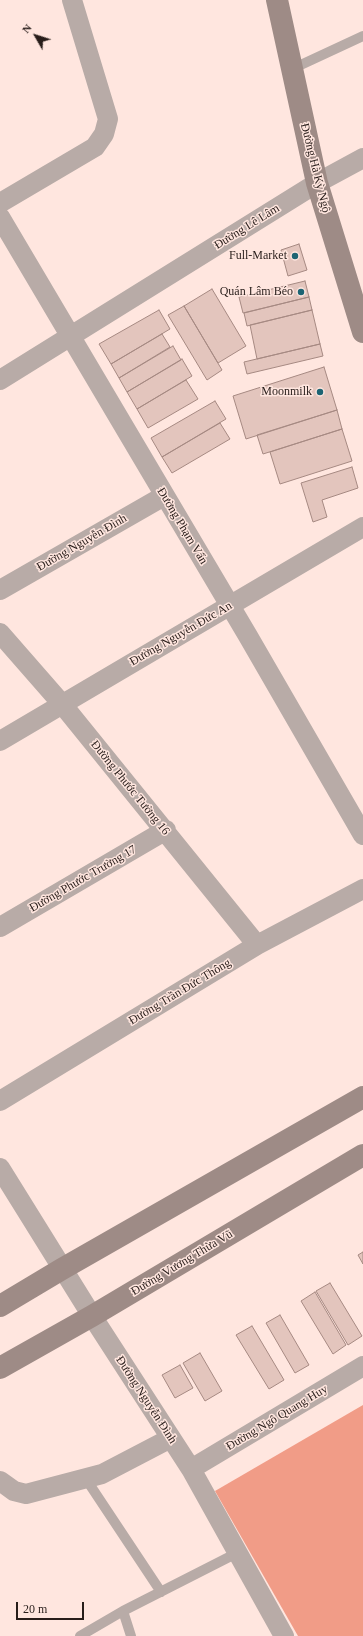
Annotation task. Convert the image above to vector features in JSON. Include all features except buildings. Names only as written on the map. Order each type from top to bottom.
[{"type":"street","points":[[0,203],[95,147],[104,134],[108,119],[72,0]]},
{"type":"street","name":"Đường Hà Kỳ Ngộ","points":[[277,0],[317,184],[363,332]]},
{"type":"street","name":"Đường Lê Lâm","points":[[0,380],[317,184],[363,158]]},
{"type":"street","name":"Đường Phạm Vấn","points":[[0,217],[230,606],[363,835]]},
{"type":"street","name":"Đường Nguyễn Đình","points":[[0,590],[164,496]]},
{"type":"street","name":"Đường Nguyễn Đức An","points":[[0,741],[363,528]]},
{"type":"street","name":"Đường Phước Tường 16","points":[[0,634],[62,704],[166,830],[257,945]]},
{"type":"street","name":"Đường Phước Trường 17","points":[[0,927],[166,830]]},
{"type":"street","name":"Đường Trần Đức Thông","points":[[0,1101],[257,945],[363,889]]},
{"type":"street","points":[[0,1306],[363,1097]]},
{"type":"street","name":"Đường Vương Thừa Vũ","points":[[0,1368],[92,1316],[363,1155]]},
{"type":"street","name":"Đường Nguyễn Đình","points":[[0,1168],[62,1269],[191,1469],[284,1636]]},
{"type":"street","name":"Đường Ngô Quang Huy","points":[[191,1469],[363,1366]]},
{"type":"street","points":[[0,1481],[14,1491],[26,1494],[86,1479],[102,1474],[172,1438]]},
{"type":"lane","points":[[292,69],[363,36]]},
{"type":"lane","points":[[86,1479],[161,1592]]},
{"type":"lane","points":[[80,1636],[123,1611],[237,1553]]},
{"type":"lane","points":[[123,1611],[131,1636]]},
{"type":"shaded area","points":[[363,1405],[363,1636],[298,1636],[215,1491]]},
{"type":"place","name":"Full-Market","points":[[295,256]]},
{"type":"place","name":"Quán Lâm Béo","points":[[301,292]]},
{"type":"place","name":"Moonmilk","points":[[320,392]]}]
